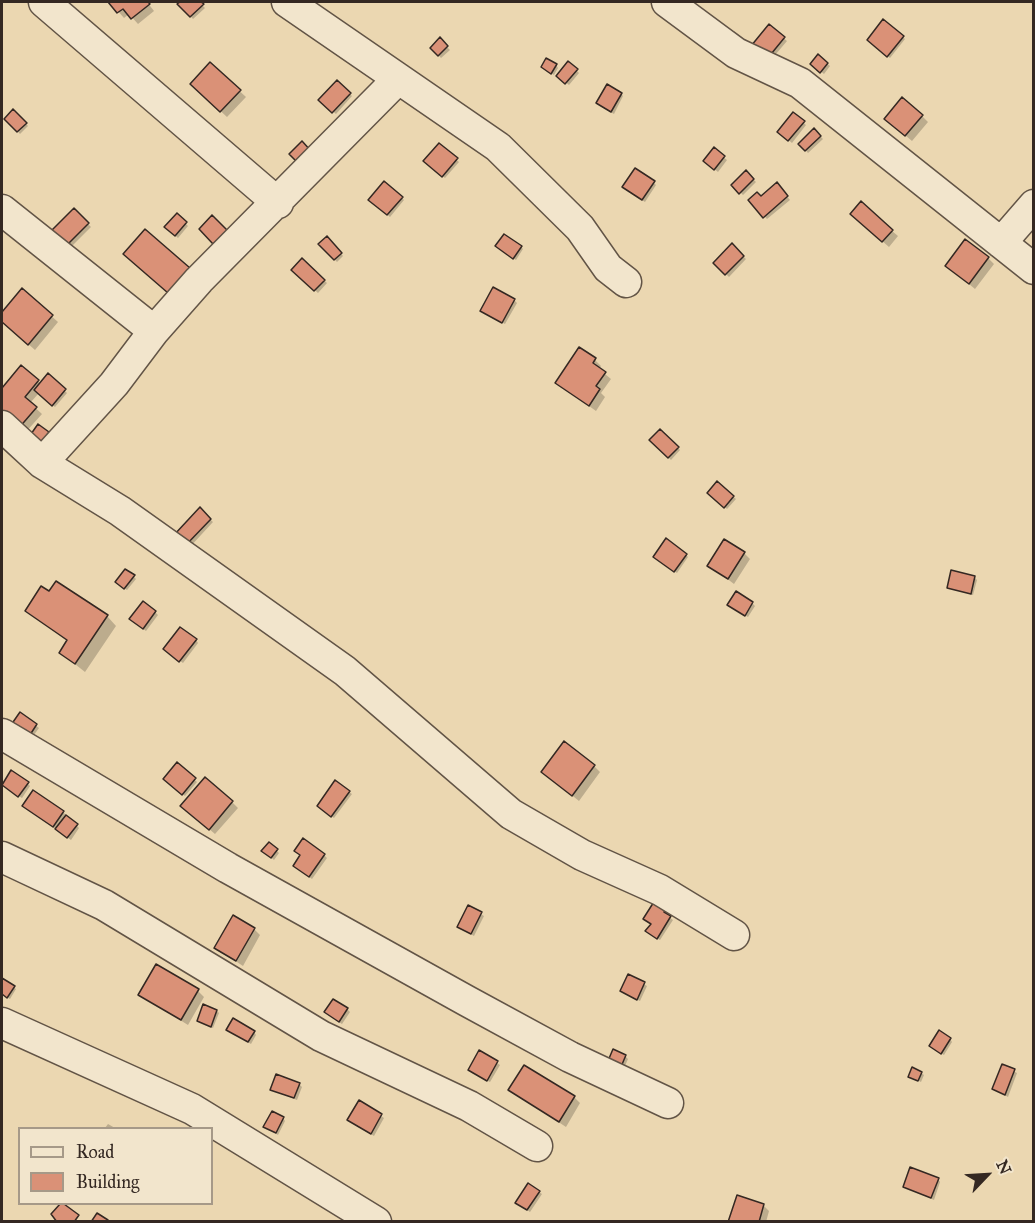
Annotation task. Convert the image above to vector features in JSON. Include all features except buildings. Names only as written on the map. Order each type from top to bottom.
[{"type":"street","points":[[44,2],[278,203]]},
{"type":"street","points":[[287,2],[498,147],[580,228],[608,268],[626,282]]},
{"type":"street","points":[[667,2],[736,53],[808,89],[1034,269]]},
{"type":"street","points":[[42,463],[114,384],[154,331],[199,280],[399,79]]},
{"type":"street","points":[[1001,243],[1034,205]]},
{"type":"street","points":[[2,210],[154,331]]},
{"type":"street","points":[[2,426],[42,463],[120,511],[345,671],[512,814],[582,855],[660,891],[734,935]]},
{"type":"street","points":[[2,734],[228,868],[394,961],[570,1057],[668,1103]]},
{"type":"street","points":[[2,857],[104,905],[321,1036],[469,1106],[537,1146]]},
{"type":"street","points":[[2,1023],[192,1109],[376,1221]]}]
